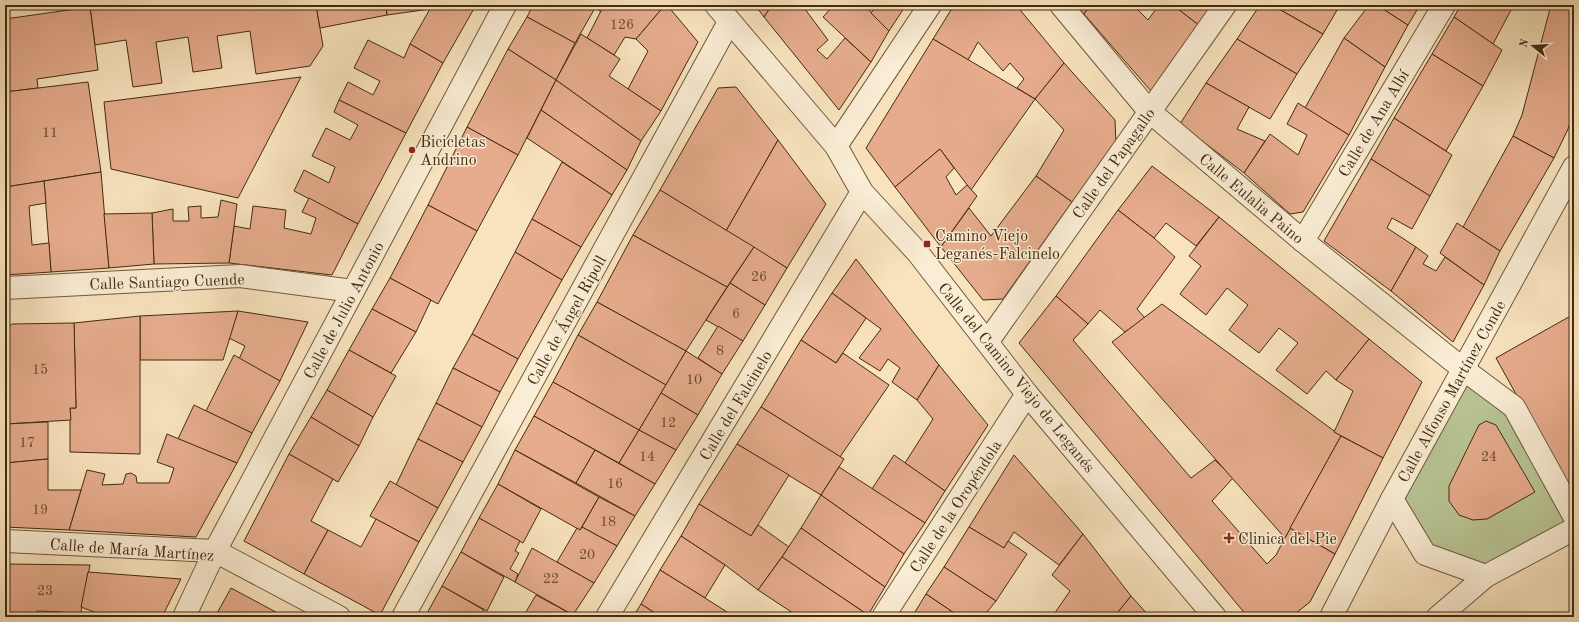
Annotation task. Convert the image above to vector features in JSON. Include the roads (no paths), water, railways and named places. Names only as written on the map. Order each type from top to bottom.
[{"type":"street","name":"Calle de Julio Antonio","points":[[184,617],[215,551],[505,5]]},
{"type":"street","name":"Calle del Camino Viejo de Leganés","points":[[716,5],[836,146],[862,192],[918,253],[1027,394],[1215,617]]},
{"type":"street","points":[[836,146],[930,5]]},
{"type":"street","name":"Calle Eulalia Paino","points":[[1061,5],[1149,111],[1303,241],[1463,369],[1514,407],[1574,516]]},
{"type":"street","name":"Calle del Papagallo","points":[[988,342],[1149,111],[1226,5]]},
{"type":"street","name":"Calle de Ana Albí","points":[[1303,241],[1444,5]]},
{"type":"street","name":"Calle de Ángel Ripoll","points":[[403,617],[729,22]]},
{"type":"street","name":"Calle Alfonso Martínez Conde","points":[[1331,617],[1392,499],[1574,167]]},
{"type":"street","name":"Calle del Falcinelo","points":[[608,617],[862,192]]},
{"type":"street","name":"Calle Santiago Cuende","points":[[5,288],[240,276],[353,291]]},
{"type":"street","name":"Calle de la Oropéndola","points":[[883,617],[1027,394]]},
{"type":"street","points":[[1392,499],[1425,554],[1486,576]]},
{"type":"street","points":[[1438,617],[1486,576],[1574,529]]},
{"type":"street","name":"Calle de María Martínez","points":[[5,541],[215,551],[339,617]]},
{"type":"place","name":"Bicicletas Andrino","points":[[412,150]]},
{"type":"place","name":"Camino Viejo Leganés-Falcinelo","points":[[927,244]]},
{"type":"place","name":"Clinica del Pie","points":[[1229,538]]}]
